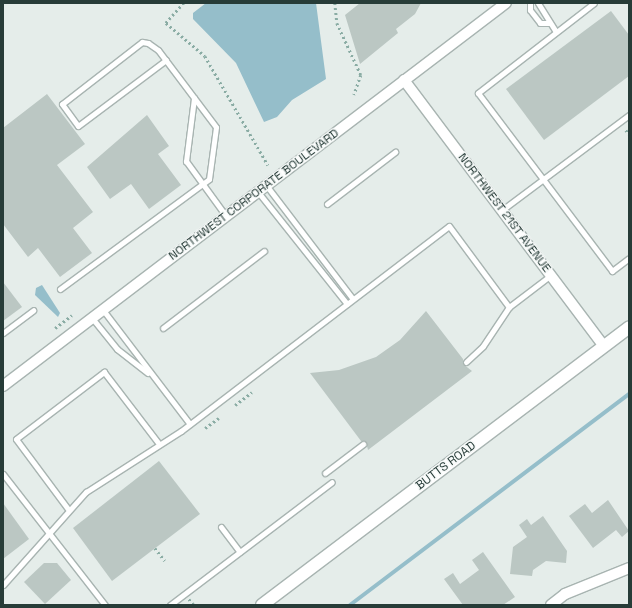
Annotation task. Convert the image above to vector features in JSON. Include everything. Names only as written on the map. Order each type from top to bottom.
[{"type":"street","name":"NORTHWEST CORPORATE BOULEVARD","points":[[3,386],[506,3]]},
{"type":"street","name":"NORTHWEST 21ST AVENUE","points":[[404,80],[604,346]]},
{"type":"street","name":"BUTTS ROAD","points":[[262,605],[629,327]]},
{"type":"street","points":[[550,605],[565,594],[629,568]]},
{"type":"lane","points":[[530,3],[530,10],[540,23],[549,23]]},
{"type":"lane","points":[[538,3],[549,15],[549,23],[556,32]]},
{"type":"lane","points":[[594,3],[478,93],[612,271],[629,258]]},
{"type":"lane","points":[[60,289],[209,178],[216,127],[166,60],[158,50],[142,42],[62,104],[78,126],[166,60]]},
{"type":"lane","points":[[194,98],[186,161],[226,216]]},
{"type":"lane","points":[[502,210],[629,115]]},
{"type":"lane","points":[[327,204],[395,152]]},
{"type":"lane","points":[[262,189],[353,300]]},
{"type":"lane","points":[[262,189],[347,304]]},
{"type":"lane","points":[[3,585],[49,534],[68,509],[106,477],[190,424],[449,226],[509,307]]},
{"type":"lane","points":[[163,328],[264,251]]},
{"type":"lane","points":[[466,362],[483,346],[509,307],[551,275]]},
{"type":"lane","points":[[3,333],[33,310]]},
{"type":"lane","points":[[103,310],[190,424]]},
{"type":"lane","points":[[92,318],[117,349],[153,376]]},
{"type":"lane","points":[[68,509],[16,439],[104,372],[159,444]]},
{"type":"lane","points":[[325,473],[363,444]]},
{"type":"lane","points":[[3,474],[105,605]]},
{"type":"lane","points":[[170,605],[332,482]]},
{"type":"lane","points":[[221,527],[240,552]]},
{"type":"path","points":[[184,3],[166,23],[205,56],[268,165]]},
{"type":"path","points":[[335,3],[337,24],[361,75],[354,95]]},
{"type":"path","points":[[626,130],[629,134]]},
{"type":"path","points":[[55,328],[72,315]]},
{"type":"path","points":[[235,405],[252,392]]},
{"type":"path","points":[[206,428],[219,418]]},
{"type":"path","points":[[155,548],[165,561]]},
{"type":"path","points":[[189,598],[194,605]]},
{"type":"water","points":[[206,3],[316,3],[326,79],[292,100],[277,117],[264,122],[236,63],[193,19],[193,13]]},
{"type":"water","points":[[42,285],[60,313],[58,317],[35,295],[36,288]]},
{"type":"building","points":[[360,3],[421,3],[415,14],[396,29],[398,33],[360,64],[345,15]]},
{"type":"building","points":[[611,11],[629,35],[629,76],[544,140],[506,89]]},
{"type":"building","points":[[47,94],[85,144],[57,165],[93,212],[73,228],[92,253],[60,277],[38,248],[28,257],[3,224],[3,128]]},
{"type":"building","points":[[147,115],[169,146],[158,154],[181,185],[149,209],[131,184],[110,199],[87,167]]},
{"type":"building","points":[[3,282],[22,307],[3,321]]},
{"type":"building","points":[[426,311],[463,359],[463,364],[472,371],[368,450],[366,442],[361,441],[310,373],[339,370],[376,357],[400,340]]},
{"type":"building","points":[[159,461],[200,514],[112,581],[73,528]]},
{"type":"building","points":[[608,500],[629,531],[622,537],[616,530],[593,548],[569,516],[585,504],[592,513]]},
{"type":"building","points":[[3,503],[29,539],[3,559]]},
{"type":"building","points":[[543,516],[567,551],[566,563],[546,561],[533,570],[532,576],[510,574],[513,547],[527,537],[519,525],[527,519],[531,525]]},
{"type":"building","points":[[483,552],[515,597],[503,605],[463,605],[444,579],[453,573],[460,584],[479,570],[472,560]]},
{"type":"building","points":[[44,563],[57,563],[71,580],[45,604],[24,582]]},
{"type":"waterway","points":[[350,605],[629,394]]}]
